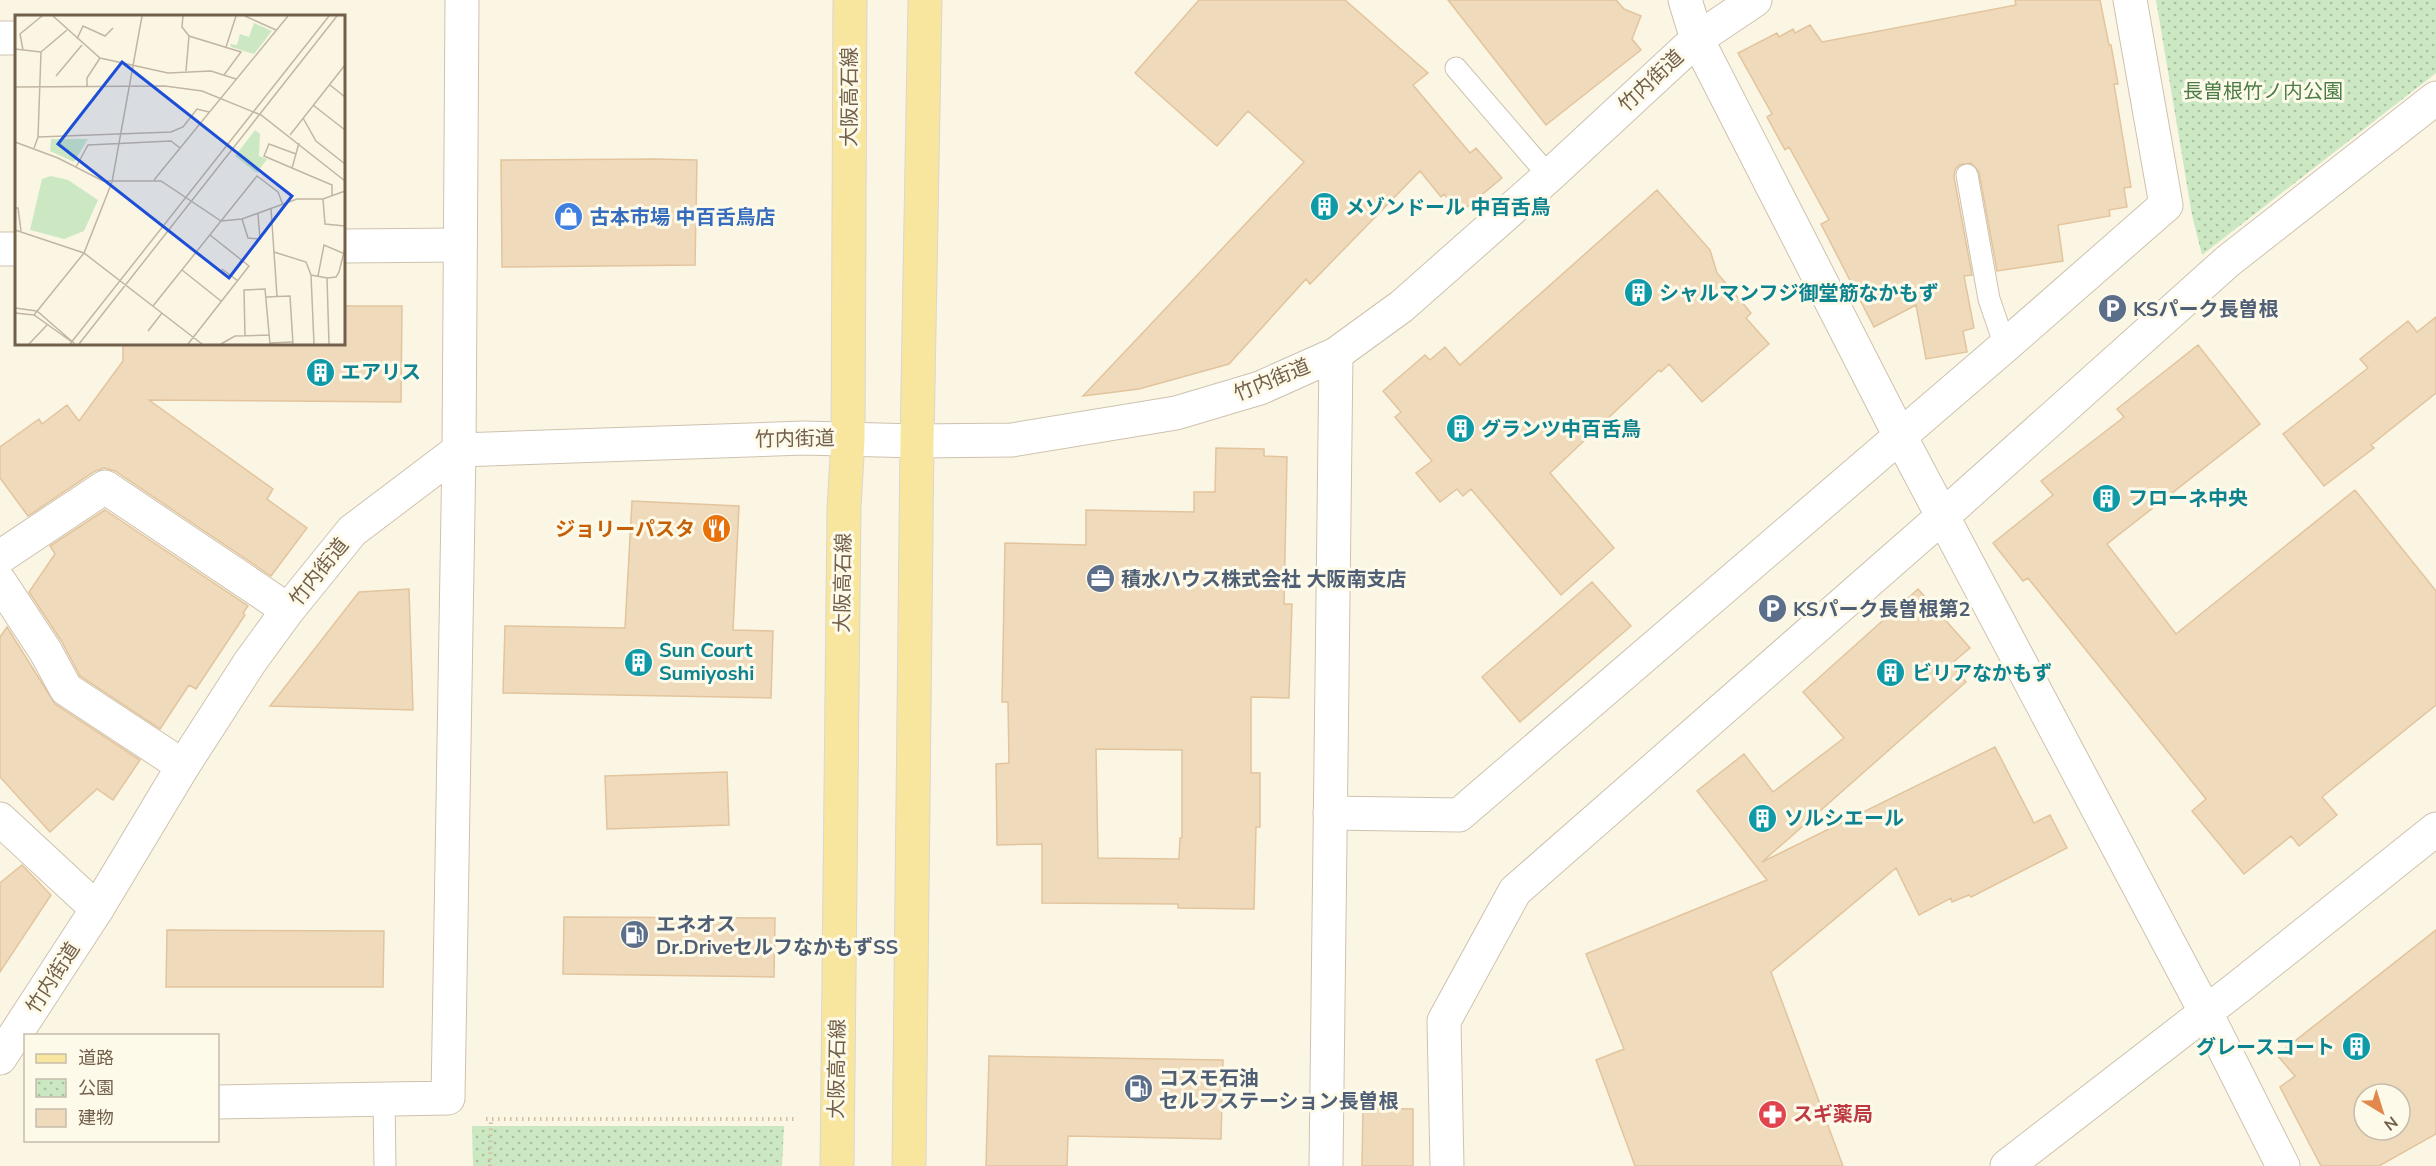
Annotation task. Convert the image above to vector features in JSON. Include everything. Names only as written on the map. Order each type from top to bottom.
[{"type":"main road","name":"大阪高石線","points":[[837,1166],[844,508],[848,439],[850,0]]},
{"type":"main road","points":[[909,1166],[917,441],[925,0]]},
{"type":"street","points":[[219,1102],[384,1101],[448,1098],[459,450],[462,0]]},
{"type":"street","points":[[1685,0],[1697,39],[1900,436],[2206,1013],[2283,1166]]},
{"type":"street","name":"竹内街道","points":[[34,1029],[97,909],[183,766],[250,662],[288,610],[352,531],[459,450],[792,438],[917,441],[1012,440],[1176,413],[1260,388],[1336,354],[1402,306],[1549,176],[1697,39],[1755,0]]},
{"type":"street","points":[[1330,813],[1459,815],[2166,205],[2130,0]]},
{"type":"street","points":[[1447,1166],[1444,1021],[1515,891],[1943,516],[2228,261],[2436,98]]},
{"type":"street","points":[[345,246],[460,245]]},
{"type":"street","points":[[1326,1166],[1336,354]]},
{"type":"street","points":[[0,557],[105,487],[288,610]]},
{"type":"street","points":[[0,582],[46,652],[66,689],[183,766]]},
{"type":"street","points":[[0,819],[97,909]]},
{"type":"street","points":[[2007,1166],[2206,1013],[2436,829]]},
{"type":"street","name":"竹内街道","points":[[0,1058],[24,1038]]},
{"type":"lane","points":[[1456,68],[1549,176]]},
{"type":"lane","points":[[1966,175],[1989,299],[2005,346]]},
{"type":"lane","points":[[384,1101],[385,1166]]},
{"type":"path","points":[[448,1098],[482,1119],[800,1118]]},
{"type":"path","points":[[490,1166],[491,1119]]},
{"type":"green space","name":"長曽根竹ノ内公園","points":[[2156,0],[2436,0],[2436,73],[2202,255],[2192,215]]},
{"type":"green space","points":[[472,1126],[784,1126],[782,1166],[473,1166]]},
{"type":"building","points":[[1199,0],[1345,0],[1428,73],[1413,85],[1470,153],[1476,148],[1502,178],[1460,213],[1444,194],[1441,197],[1420,171],[1310,284],[1306,279],[1229,364],[1139,389],[1083,396],[1304,162],[1248,111],[1217,146],[1135,73]]},
{"type":"building","points":[[1448,0],[1616,0],[1624,9],[1641,16],[1632,39],[1641,50],[1546,125]]},
{"type":"building","points":[[2015,0],[2100,0],[2118,84],[2114,84],[2131,187],[2124,188],[2127,207],[2109,210],[2110,216],[2058,225],[2063,261],[1997,271],[1979,172],[1971,163],[1959,165],[1954,177],[1972,275],[1964,276],[1974,328],[1963,331],[1967,352],[1926,359],[1916,305],[1874,327],[1821,224],[1829,220],[1789,147],[1785,150],[1767,117],[1772,114],[1738,53],[1777,33],[1779,37],[1793,29],[1795,33],[1810,25],[1822,42],[2016,5]]},
{"type":"building","points":[[501,160],[697,160],[695,265],[502,267]]},
{"type":"building","points":[[1657,190],[1710,250],[1717,273],[1751,313],[1746,318],[1769,344],[1702,402],[1669,364],[1661,372],[1659,370],[1550,473],[1614,548],[1561,595],[1471,489],[1463,496],[1457,489],[1440,502],[1416,473],[1432,461],[1395,417],[1401,412],[1383,391],[1425,355],[1430,360],[1445,347],[1460,365]]},
{"type":"building","points":[[345,306],[402,306],[401,402],[149,400],[273,489],[267,499],[307,528],[271,576],[115,471],[104,468],[95,471],[28,516],[0,478],[0,447],[39,419],[42,424],[67,405],[79,421],[123,361],[123,345],[345,345]]},
{"type":"building","points":[[2436,317],[2436,393],[2371,445],[2374,448],[2324,486],[2283,434],[2368,368],[2360,359],[2408,321],[2417,332]]},
{"type":"building","points":[[2198,345],[2260,424],[2107,544],[2176,634],[2355,490],[2436,591],[2436,705],[2322,797],[2337,815],[2299,846],[2291,836],[2244,874],[2192,811],[2206,799],[2028,578],[2023,581],[1993,543],[2053,495],[2041,481],[2124,417],[2117,409]]},
{"type":"building","points":[[1216,448],[1264,449],[1264,456],[1287,457],[1284,604],[1292,604],[1289,698],[1251,697],[1251,773],[1260,773],[1260,827],[1256,827],[1254,909],[1178,908],[1178,904],[1042,903],[1042,844],[997,845],[996,764],[1009,763],[1008,702],[1002,702],[1005,543],[1086,545],[1086,510],[1194,512],[1194,492],[1215,492]],"holes":[[[1096,749],[1182,750],[1182,838],[1180,838],[1179,859],[1098,858]]]},
{"type":"building","points":[[632,501],[739,506],[733,630],[773,631],[771,698],[503,693],[505,626],[625,628]]},
{"type":"building","points":[[105,510],[248,606],[243,613],[245,615],[196,689],[189,685],[160,729],[80,676],[62,642],[29,592],[55,554],[50,546]]},
{"type":"building","points":[[1592,582],[1631,626],[1520,722],[1482,677]]},
{"type":"building","points":[[409,589],[413,710],[270,706],[359,592]]},
{"type":"building","points":[[1918,589],[1970,648],[1951,664],[1966,682],[1762,862],[1995,747],[2034,823],[2050,815],[2067,848],[1971,897],[1969,895],[1952,902],[1951,898],[1919,915],[1896,868],[1771,972],[1843,1166],[1635,1166],[1596,1060],[1624,1049],[1586,954],[1767,880],[1697,791],[1744,754],[1773,792],[1844,738],[1803,692]]},
{"type":"building","points":[[7,627],[55,704],[140,760],[113,800],[97,789],[50,832],[0,777],[0,637]]},
{"type":"building","points":[[727,772],[729,825],[607,829],[605,776]]},
{"type":"building","points":[[22,865],[51,895],[0,972],[0,883]]},
{"type":"building","points":[[564,917],[775,918],[774,977],[563,974]]},
{"type":"building","points":[[167,930],[384,931],[383,987],[166,987]]},
{"type":"building","name":"グレースコート","points":[[2436,930],[2436,1134],[2379,1166],[2321,1166],[2280,1087],[2295,1076],[2277,1055]]},
{"type":"building","points":[[989,1056],[1223,1060],[1221,1139],[1068,1136],[1067,1166],[986,1166]]},
{"type":"building","points":[[1363,1108],[1413,1109],[1413,1166],[1362,1166]]},
{"type":"place","name":"メゾンドール 中百舌鳥","points":[[1324,207]]},
{"type":"place","name":"古本市場 中百舌鳥店","points":[[569,217]]},
{"type":"place","name":"シャルマンフジ御堂筋なかもず","points":[[1638,293]]},
{"type":"place","name":"KSパーク長曽根","points":[[2112,309]]},
{"type":"place","name":"エアリス","points":[[320,372]]},
{"type":"place","name":"グランツ中百舌鳥","points":[[1460,429]]},
{"type":"place","name":"フローネ中央","points":[[2107,498]]},
{"type":"place","name":"ジョリーパスタ","points":[[716,529]]},
{"type":"place","name":"積水ハウス株式会社 大阪南支店","points":[[1100,579]]},
{"type":"place","name":"KSパーク長曽根第2","points":[[1772,609]]},
{"type":"place","name":"Sun Court Sumiyoshi","points":[[638,662]]},
{"type":"place","name":"ビリアなかもず","points":[[1891,673]]},
{"type":"place","name":"ソルシエール","points":[[1763,818]]},
{"type":"place","name":"エネオス Dr.DriveセルフなかもずSS","points":[[635,935]]},
{"type":"place","name":"グレースコート","points":[[2356,1047]]},
{"type":"place","name":"コスモ石油 セルフステーション長曽根","points":[[1138,1089]]},
{"type":"place","name":"スギ薬局","points":[[1772,1114]]}]
